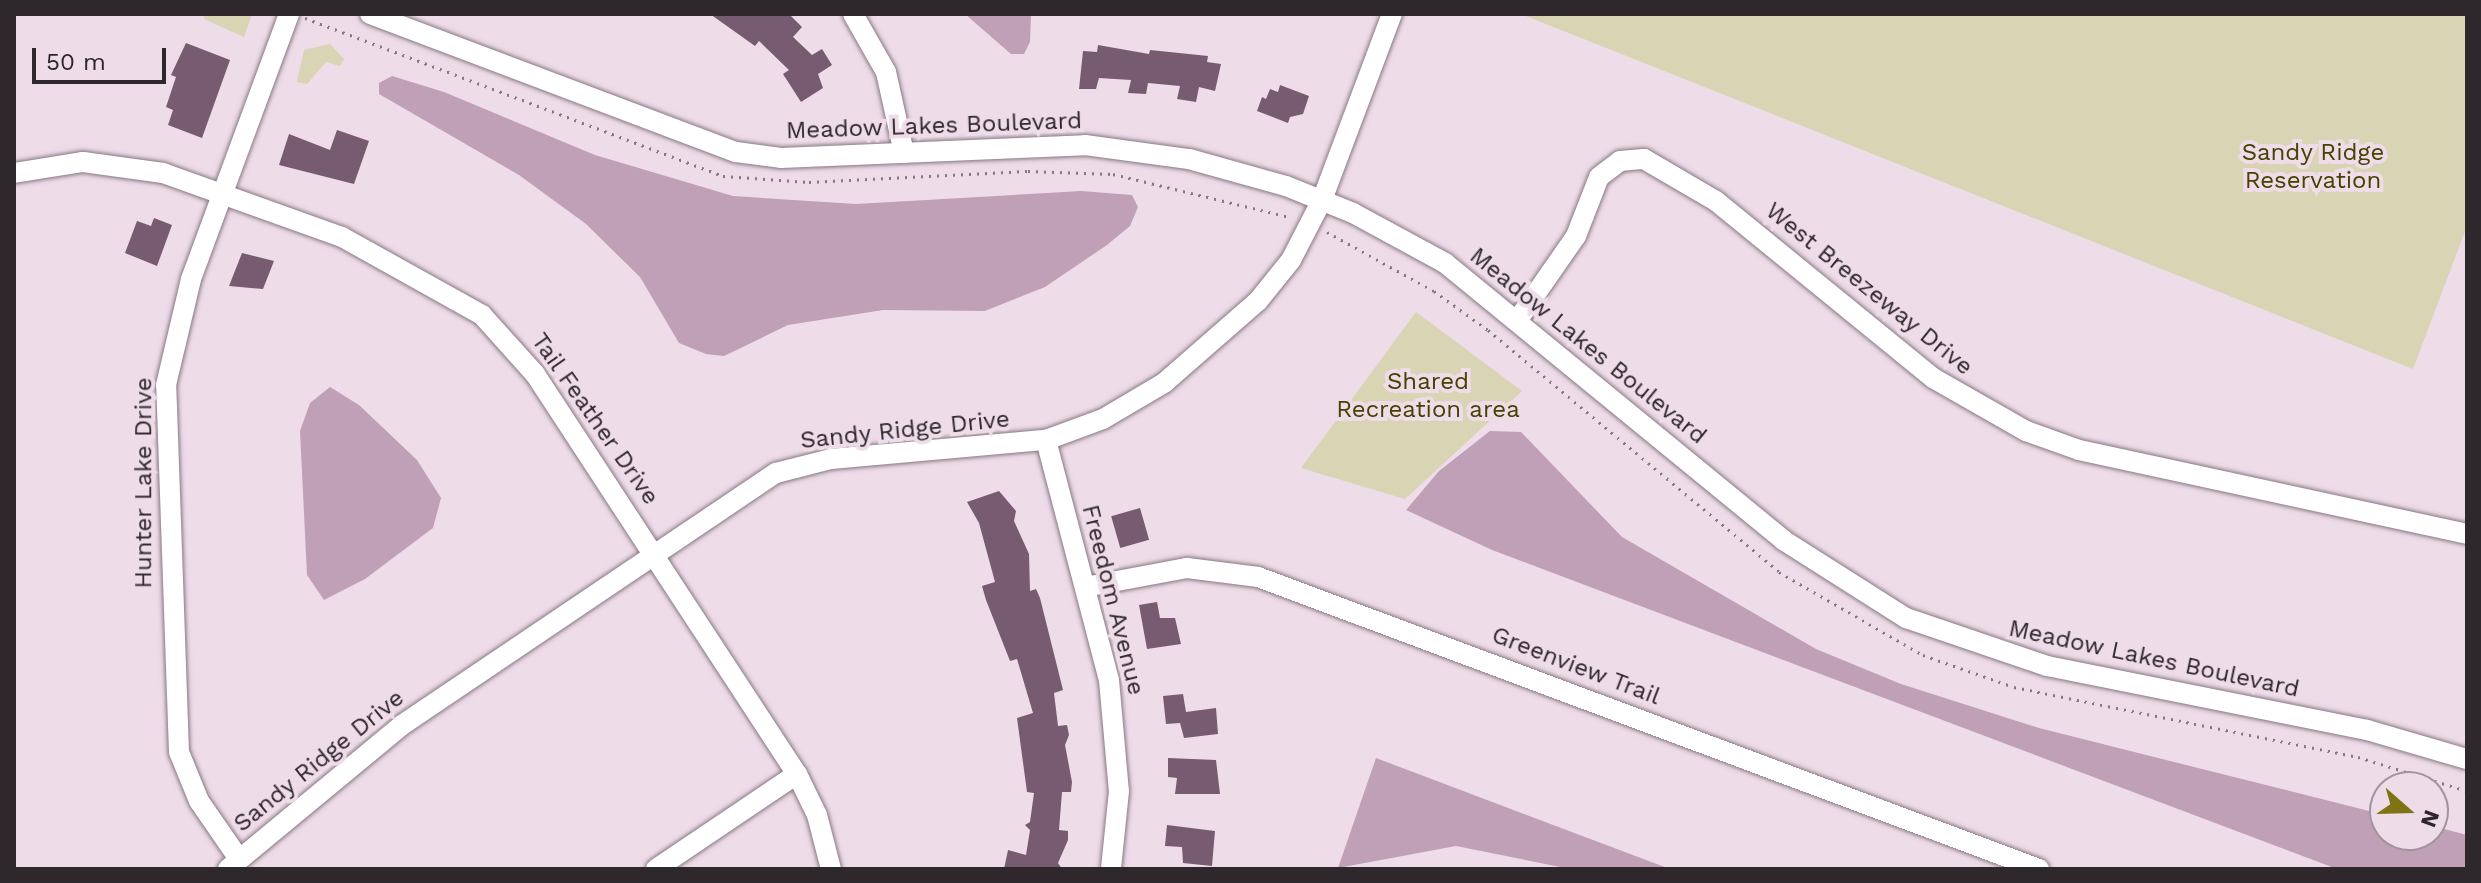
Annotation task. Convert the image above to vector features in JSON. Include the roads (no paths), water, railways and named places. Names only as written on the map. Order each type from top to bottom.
[{"type":"street","name":"Hunter Lake Drive","points":[[233,864],[199,801],[179,752],[166,467],[166,385],[171,353],[222,193],[292,14]]},
{"type":"street","name":"Meadow Lakes Boulevard","points":[[370,14],[736,152],[781,158],[1045,144],[1118,149],[1220,166],[1322,200],[1445,263],[1519,318],[1783,540],[1906,618],[2047,666],[2367,730],[2467,759]]},
{"type":"street","points":[[853,14],[886,72],[904,153]]},
{"type":"street","name":"Sandy Ridge Drive","points":[[233,864],[402,725],[776,473],[798,465],[1046,440],[1103,419],[1164,383],[1269,289],[1311,225],[1392,14]]},
{"type":"street","name":"West Breezeway Drive","points":[[1519,318],[1576,236],[1599,177],[1620,161],[1644,159],[1728,210],[1933,378],[2026,431],[2079,450],[2467,534]]},
{"type":"street","name":"Tail Feather Drive","points":[[14,173],[106,162],[163,173],[342,237],[482,315],[523,358],[656,552],[797,774],[817,815],[831,869]]},
{"type":"street","name":"Freedom Avenue","points":[[1046,440],[1109,680],[1119,791],[1111,869]]},
{"type":"street","name":"Greenview Trail","points":[[1085,587],[1167,569],[1203,568],[1258,577],[2039,869]]},
{"type":"street","points":[[656,869],[797,774]]},
{"type":"park label","name":"Sandy Ridge Reservation","points":[[2313,167]]},
{"type":"park label","name":"Shared Recreation area","points":[[1428,396]]}]
